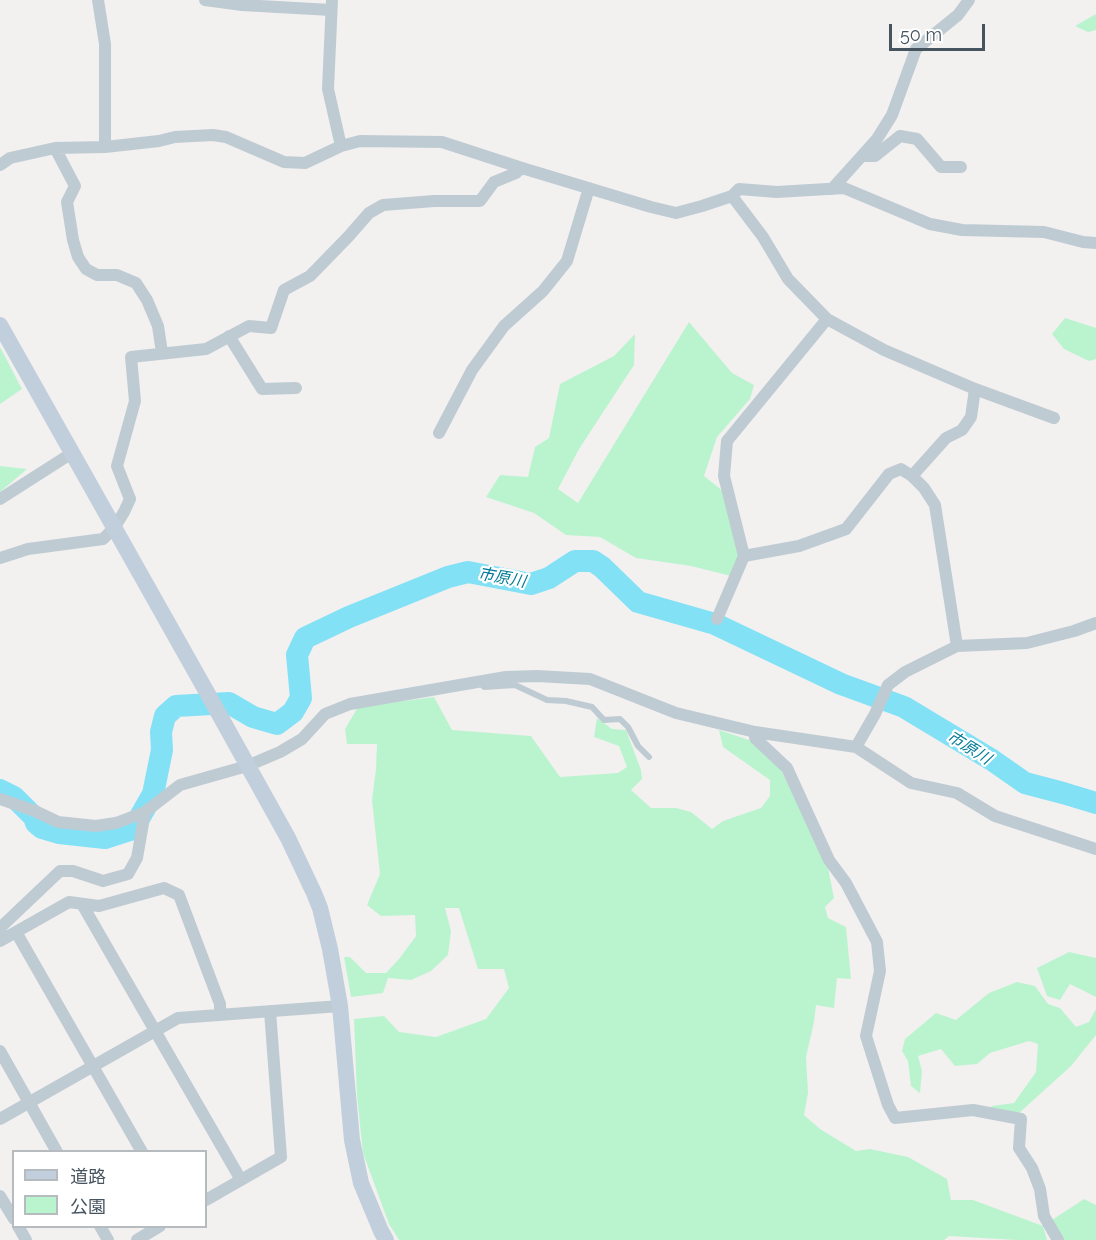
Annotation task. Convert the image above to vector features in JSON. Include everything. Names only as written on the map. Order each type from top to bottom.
[{"type":"street","points":[[98,0],[105,44],[105,147]]},
{"type":"street","points":[[206,0],[242,5],[331,5],[328,89],[341,146]]},
{"type":"street","points":[[832,189],[877,139],[892,115],[916,49],[958,15],[969,0]]},
{"type":"street","points":[[0,165],[10,158],[55,148],[105,147],[175,137],[213,135],[226,137],[284,162],[305,163],[341,146],[360,141],[442,141],[522,168],[676,213],[732,196],[739,189],[777,192],[844,188],[930,224],[962,230],[1044,232],[1096,243]]},
{"type":"street","points":[[862,156],[875,156],[900,136],[917,139],[941,167],[960,167]]},
{"type":"street","points":[[55,148],[75,186],[67,202],[78,257],[86,269],[97,275],[117,274],[136,283],[147,300],[158,326],[162,353]]},
{"type":"street","points":[[0,558],[28,549],[104,539],[114,528],[130,499],[117,466],[135,401],[131,357],[207,348],[249,326],[272,328],[284,290],[310,276],[369,213],[383,205],[434,201],[480,201],[494,182],[522,168]]},
{"type":"street","points":[[439,433],[472,370],[504,326],[543,291],[567,261],[589,188]]},
{"type":"street","points":[[732,196],[763,237],[788,279],[827,319],[884,350],[975,389],[1054,418]]},
{"type":"street","points":[[717,619],[744,556],[724,476],[727,441],[827,319]]},
{"type":"street","points":[[0,325],[288,838],[320,908],[340,1006],[354,1151],[361,1183],[386,1240]]},
{"type":"street","points":[[229,336],[262,388],[296,387]]},
{"type":"street","points":[[912,476],[946,438],[962,430],[971,417],[975,389]]},
{"type":"street","points":[[0,499],[72,453]]},
{"type":"street","points":[[744,556],[799,546],[846,529],[889,474],[901,469],[924,488],[935,505],[957,646]]},
{"type":"street","points":[[856,747],[888,685],[905,672],[957,646],[1028,643],[1096,623]]},
{"type":"street","points":[[0,799],[58,822],[96,826],[116,823],[145,812],[180,785],[247,766],[280,752],[302,739],[325,714],[350,704],[506,676],[537,676],[590,680],[676,713],[755,732],[856,747],[911,783],[957,792],[995,816],[1096,849]]},
{"type":"street","points":[[755,732],[754,738],[787,768],[829,860],[846,883],[877,942],[880,971],[866,1036],[888,1105],[895,1118],[973,1110],[1021,1119],[1019,1148],[1032,1168],[1040,1189],[1044,1216],[1059,1240]]},
{"type":"street","points":[[0,928],[60,871],[73,871],[103,881],[128,874],[137,858],[145,812]]},
{"type":"street","points":[[0,941],[69,902],[99,906],[164,888],[179,895],[220,1004],[220,1015]]},
{"type":"street","points":[[82,904],[241,1180]]},
{"type":"street","points":[[16,932],[141,1150]]},
{"type":"street","points":[[0,1119],[178,1018],[340,1006]]},
{"type":"street","points":[[207,1199],[281,1157],[270,1011]]},
{"type":"street","points":[[0,1052],[56,1150]]},
{"type":"street","points":[[0,1196],[12,1216]]},
{"type":"street","points":[[137,1240],[158,1228]]},
{"type":"lane","points":[[480,681],[484,687],[515,685],[547,699],[592,707],[604,720],[620,719],[638,746],[649,757]]},
{"type":"green space","points":[[1096,14],[1096,30],[1088,32],[1075,26]]},
{"type":"green space","points":[[1065,318],[1096,328],[1096,359],[1089,361],[1064,349],[1052,334]]},
{"type":"green space","points":[[689,322],[732,373],[754,385],[750,399],[717,437],[704,476],[723,491],[740,551],[731,576],[691,566],[636,558],[600,537],[566,535],[534,513],[486,497],[500,475],[528,477],[535,447],[549,438],[560,384],[614,356],[635,334],[634,365],[579,449],[558,489],[578,503]]},
{"type":"green space","points":[[0,347],[22,389],[0,404]]},
{"type":"green space","points":[[0,466],[27,469],[0,492]]},
{"type":"green space","points":[[434,697],[452,730],[531,736],[560,777],[618,773],[627,767],[619,746],[594,737],[597,718],[612,729],[626,730],[641,770],[642,779],[631,790],[651,808],[676,808],[691,812],[712,829],[723,821],[761,808],[770,796],[770,780],[723,747],[719,730],[761,744],[781,770],[827,863],[834,898],[825,907],[828,918],[846,927],[851,979],[837,978],[834,1008],[816,1005],[806,1057],[808,1093],[804,1115],[820,1129],[856,1151],[870,1149],[908,1157],[947,1179],[951,1200],[973,1200],[1043,1226],[1047,1240],[949,1236],[944,1240],[399,1240],[389,1224],[363,1153],[357,1096],[354,1019],[384,1016],[399,1032],[436,1037],[486,1019],[509,988],[504,969],[478,969],[459,908],[445,908],[451,931],[448,955],[431,971],[411,980],[388,978],[383,993],[351,997],[344,957],[350,957],[366,973],[386,973],[416,936],[415,915],[381,916],[367,905],[380,874],[372,800],[377,744],[347,744],[345,729],[358,707]]},
{"type":"green space","points":[[1069,952],[1096,958],[1096,997],[1070,984],[1060,1000],[1047,996],[1037,968]]},
{"type":"green space","points":[[1017,982],[1035,986],[1048,1004],[1060,1008],[1076,1027],[1089,1022],[1096,1009],[1096,1035],[1071,1066],[1018,1114],[989,1109],[992,1106],[1014,1103],[1036,1072],[1038,1044],[1029,1041],[990,1053],[977,1064],[955,1066],[941,1049],[918,1056],[922,1071],[920,1093],[911,1086],[908,1061],[902,1051],[905,1039],[936,1013],[956,1020],[989,993]]},
{"type":"green space","points":[[1084,1199],[1096,1205],[1096,1240],[1062,1240],[1052,1220]]},
{"type":"waterway","name":"市原川","points":[[0,790],[14,797],[42,828],[59,833],[105,838],[133,829],[153,794],[162,750],[161,732],[165,716],[176,706],[229,703],[253,717],[277,724],[293,712],[301,698],[297,655],[305,638],[349,617],[448,577],[468,572],[531,584],[549,578],[575,561],[593,561],[638,602],[715,624],[841,684],[904,707],[992,760],[1025,783],[1096,803]]}]
